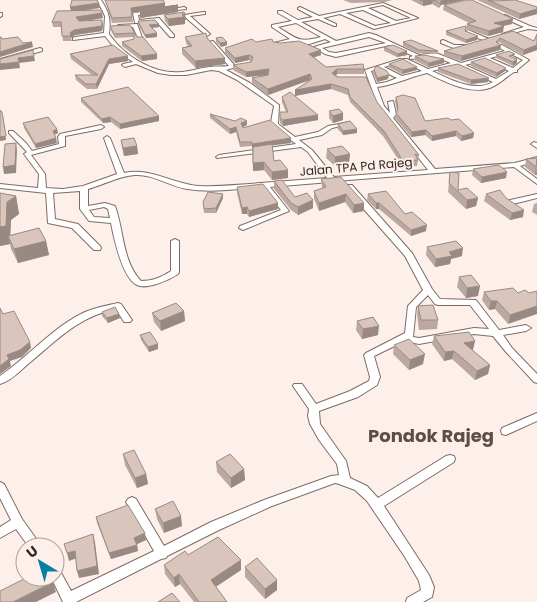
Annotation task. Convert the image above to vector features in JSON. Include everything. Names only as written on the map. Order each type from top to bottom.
[{"type":"street","points":[[106,34],[109,25],[99,0],[107,0]]},
{"type":"street","points":[[326,38],[304,43],[274,26],[340,12],[385,4],[416,18],[372,27],[340,12]]},
{"type":"street","points":[[164,10],[184,8]]},
{"type":"street","points":[[300,8],[334,25]]},
{"type":"street","points":[[362,8],[396,23]]},
{"type":"street","points":[[137,22],[136,14],[155,11]]},
{"type":"street","points":[[280,12],[334,42]]},
{"type":"street","points":[[109,25],[204,13]]},
{"type":"street","points":[[495,13],[537,29]]},
{"type":"street","points":[[186,16],[207,34]]},
{"type":"street","points":[[157,19],[172,36]]},
{"type":"street","points":[[99,22],[109,25],[134,25],[141,39]]},
{"type":"street","points":[[478,43],[528,27]]},
{"type":"street","points":[[468,32],[487,40]]},
{"type":"street","points":[[75,39],[106,34]]},
{"type":"street","points":[[106,34],[112,43],[138,62],[174,74],[236,66],[211,42]]},
{"type":"street","points":[[390,44],[333,55],[317,47],[369,35],[390,44],[417,56]]},
{"type":"street","points":[[276,44],[294,39]]},
{"type":"street","points":[[343,40],[362,50]]},
{"type":"street","points":[[443,42],[460,49],[469,46]]},
{"type":"street","points":[[405,60],[468,87],[486,87],[515,70],[526,58],[500,46]]},
{"type":"street","points":[[0,61],[40,50]]},
{"type":"street","points":[[219,51],[228,50]]},
{"type":"street","points":[[374,86],[388,84],[428,70],[510,51]]},
{"type":"street","points":[[433,172],[378,101],[368,70],[417,56],[436,55],[496,81]]},
{"type":"street","points":[[485,58],[515,70]]},
{"type":"street","points":[[125,65],[138,62]]},
{"type":"street","points":[[379,67],[401,78]]},
{"type":"street","points":[[219,69],[273,102],[277,109],[274,120],[276,125],[303,144],[409,255],[428,290],[439,302],[473,302],[537,380]]},
{"type":"street","points":[[361,78],[370,78]]},
{"type":"street","points":[[241,81],[249,80]]},
{"type":"street","points":[[390,118],[393,114],[392,102]]},
{"type":"street","points":[[266,122],[274,120]]},
{"type":"street","points":[[295,139],[320,134],[330,126],[351,122]]},
{"type":"street","points":[[97,248],[75,226],[51,221],[42,174],[27,157],[30,152],[63,145],[60,137],[62,135],[101,127]]},
{"type":"street","points":[[11,132],[30,152]]},
{"type":"street","points":[[107,138],[121,176]]},
{"type":"street","points":[[219,157],[303,144]]},
{"type":"street","name":"Jalan TPA Pd Rajeg","points":[[0,186],[46,190],[84,188],[121,176],[148,174],[184,186],[202,189],[266,186],[515,164],[537,159]]},
{"type":"street","points":[[515,164],[537,182]]},
{"type":"street","points":[[243,228],[285,211],[266,186]]},
{"type":"street","points":[[84,188],[84,209],[92,219],[114,221]]},
{"type":"street","points":[[509,203],[537,196]]},
{"type":"street","points":[[84,209],[110,206],[129,268],[139,283],[148,284],[173,274],[176,270],[175,241]]},
{"type":"street","points":[[406,338],[410,331],[412,306],[428,290]]},
{"type":"street","points":[[0,381],[12,374],[38,349],[84,316],[118,306],[127,320]]},
{"type":"street","points":[[314,409],[370,387],[375,377],[369,355],[406,338],[423,341],[474,331],[497,333],[526,328]]},
{"type":"street","points":[[298,386],[314,409],[315,424],[338,456],[343,466],[345,480]]},
{"type":"street","points":[[506,431],[537,417]]},
{"type":"street","points":[[377,504],[450,460]]},
{"type":"street","points":[[62,587],[69,600],[215,526],[268,503],[322,483],[345,480],[366,492],[377,504],[427,585],[427,593],[412,602]]},
{"type":"street","points":[[0,487],[18,522],[29,537]]},
{"type":"street","points":[[132,502],[162,554]]},
{"type":"street","points":[[0,533],[18,522]]},
{"type":"building","points":[[72,0],[97,0],[99,3],[70,7]]},
{"type":"building","points":[[105,0],[163,0],[165,3],[131,8],[132,17],[112,18]]},
{"type":"building","points":[[472,0],[513,19],[494,23],[504,26],[489,31],[467,24],[476,21],[444,5]]},
{"type":"building","points":[[488,0],[515,0],[537,7],[537,9],[520,14]]},
{"type":"building","points":[[178,5],[140,11],[140,10]]},
{"type":"building","points":[[102,10],[102,13],[76,17],[79,21],[102,20],[102,26],[74,30],[70,33],[71,36],[62,36],[61,22],[52,22],[57,11]]},
{"type":"building","points":[[184,12],[185,14],[182,14],[184,17],[168,19],[164,15]]},
{"type":"building","points":[[155,20],[159,24],[149,25],[157,33],[145,35],[138,21]]},
{"type":"building","points":[[130,25],[137,37],[143,37],[157,54],[141,56],[122,42],[134,39],[134,33],[114,34],[110,26]]},
{"type":"building","points":[[466,26],[465,31],[478,36],[466,40],[446,31]]},
{"type":"building","points":[[513,31],[534,41],[537,34],[537,45],[524,50],[500,38],[496,42],[501,45],[462,56],[444,51]]},
{"type":"building","points":[[206,33],[207,38],[225,58],[195,61],[182,48],[192,46],[185,37]]},
{"type":"building","points":[[0,37],[2,39],[18,37],[23,43],[32,42],[0,52]]},
{"type":"building","points":[[222,37],[227,42],[220,43],[216,38]]},
{"type":"building","points":[[252,39],[256,42],[272,39],[273,42],[280,43],[299,41],[321,50],[309,54],[326,67],[363,64],[364,69],[337,69],[332,73],[337,77],[366,77],[377,102],[419,155],[415,154],[418,160],[403,161],[384,131],[350,97],[348,89],[331,84],[295,90],[312,79],[310,74],[268,89],[252,78],[268,75],[269,69],[246,72],[233,65],[251,62],[253,57],[249,55],[235,58],[225,48]]},
{"type":"building","points":[[411,40],[438,51],[419,50],[403,42]]},
{"type":"building","points":[[113,45],[128,56],[109,59],[96,84],[86,84],[75,75],[98,75],[70,54]]},
{"type":"building","points":[[393,45],[407,51],[398,54],[384,47]]},
{"type":"building","points":[[33,50],[34,56],[18,58],[19,62],[0,64],[0,59]]},
{"type":"building","points":[[509,51],[515,54],[509,56],[517,59],[513,62],[496,55]]},
{"type":"building","points":[[424,55],[444,59],[429,63],[415,56]]},
{"type":"building","points":[[485,58],[506,68],[497,73],[471,62]]},
{"type":"building","points":[[403,59],[417,67],[403,70],[389,64]]},
{"type":"building","points":[[458,64],[489,78],[471,80],[438,68]]},
{"type":"building","points":[[377,66],[387,71],[389,75],[377,78],[374,69]]},
{"type":"building","points":[[128,87],[159,116],[120,124],[110,117],[102,119],[81,98]]},
{"type":"building","points":[[290,92],[318,115],[283,120],[280,118],[280,112],[288,112],[282,97]]},
{"type":"building","points":[[403,95],[415,98],[425,121],[448,118],[451,120],[459,119],[474,133],[462,136],[456,131],[432,136],[426,130],[412,132],[396,113],[398,109],[396,97]]},
{"type":"building","points":[[339,109],[343,113],[333,116],[329,111]]},
{"type":"building","points":[[0,110],[6,136],[0,137]]},
{"type":"building","points":[[210,114],[235,121],[241,118],[247,121],[241,123],[243,128],[270,120],[291,138],[252,144],[252,142],[240,142],[236,127],[230,129]]},
{"type":"building","points":[[48,117],[57,129],[53,131],[56,138],[35,144],[23,123]]},
{"type":"building","points":[[350,121],[357,129],[343,131],[338,124]]},
{"type":"building","points":[[134,138],[137,146],[123,148],[121,140]]},
{"type":"building","points":[[16,143],[15,165],[3,167],[5,144]]},
{"type":"building","points":[[272,144],[274,161],[280,160],[288,170],[272,172],[264,162],[253,163],[253,147]]},
{"type":"building","points":[[342,146],[350,154],[335,157],[327,149]]},
{"type":"building","points":[[537,158],[536,167],[526,159]]},
{"type":"building","points":[[499,165],[507,172],[482,177],[473,169]]},
{"type":"building","points":[[450,172],[459,173],[458,190],[467,188],[478,198],[467,200],[449,183]]},
{"type":"building","points":[[341,177],[364,203],[354,205],[346,194],[319,203],[314,191],[326,187],[321,179]]},
{"type":"building","points":[[282,180],[295,197],[307,193],[313,200],[298,207],[291,203],[274,181]]},
{"type":"building","points":[[263,184],[278,203],[249,211],[247,207],[242,208],[237,187]]},
{"type":"building","points":[[500,190],[506,198],[524,210],[512,213],[486,194]]},
{"type":"building","points":[[386,191],[405,214],[412,212],[427,225],[411,230],[379,203],[376,203],[368,194]]},
{"type":"building","points":[[208,192],[223,194],[216,208],[204,209],[203,202]]},
{"type":"building","points":[[0,193],[16,196],[7,202],[6,226],[0,227]]},
{"type":"building","points":[[39,228],[46,241],[14,249],[8,236]]},
{"type":"building","points":[[456,241],[463,248],[449,252],[452,256],[436,259],[427,247]]},
{"type":"building","points":[[471,275],[480,286],[467,288],[459,277]]},
{"type":"building","points":[[513,288],[518,293],[525,290],[529,293],[537,291],[537,306],[510,315],[497,301],[491,301],[484,292]]},
{"type":"building","points":[[176,303],[184,311],[160,321],[152,313]]},
{"type":"building","points":[[433,305],[438,320],[421,320],[418,306]]},
{"type":"building","points":[[115,307],[119,314],[107,318],[102,312]]},
{"type":"building","points":[[0,308],[3,314],[14,311],[30,342],[20,350],[7,355],[9,359],[0,366]]},
{"type":"building","points":[[373,317],[379,326],[363,329],[357,321]]},
{"type":"building","points":[[150,332],[158,344],[148,347],[140,335]]},
{"type":"building","points":[[469,332],[475,341],[464,343],[490,365],[477,371],[454,351],[445,352],[434,336]]},
{"type":"building","points":[[409,339],[425,354],[410,360],[394,345]]},
{"type":"building","points":[[134,450],[146,474],[135,478],[123,454]]},
{"type":"building","points":[[230,454],[244,469],[231,478],[216,462]]},
{"type":"building","points":[[173,501],[181,516],[163,523],[155,509]]},
{"type":"building","points":[[128,505],[145,533],[134,538],[137,545],[109,553],[96,517]]},
{"type":"building","points":[[93,534],[97,566],[77,571],[75,551],[67,553],[65,544]]},
{"type":"building","points":[[218,537],[241,560],[211,580],[227,602],[199,602],[179,574],[174,578],[164,565],[185,551],[188,555]]},
{"type":"building","points":[[257,558],[277,580],[265,589],[245,567]]},
{"type":"building","points":[[15,584],[15,587],[43,587],[13,602],[0,602],[0,591]]},
{"type":"building","points":[[172,593],[180,602],[158,602]]},
{"type":"district","name":"Pondok Rajeg","points":[[431,436]]}]
